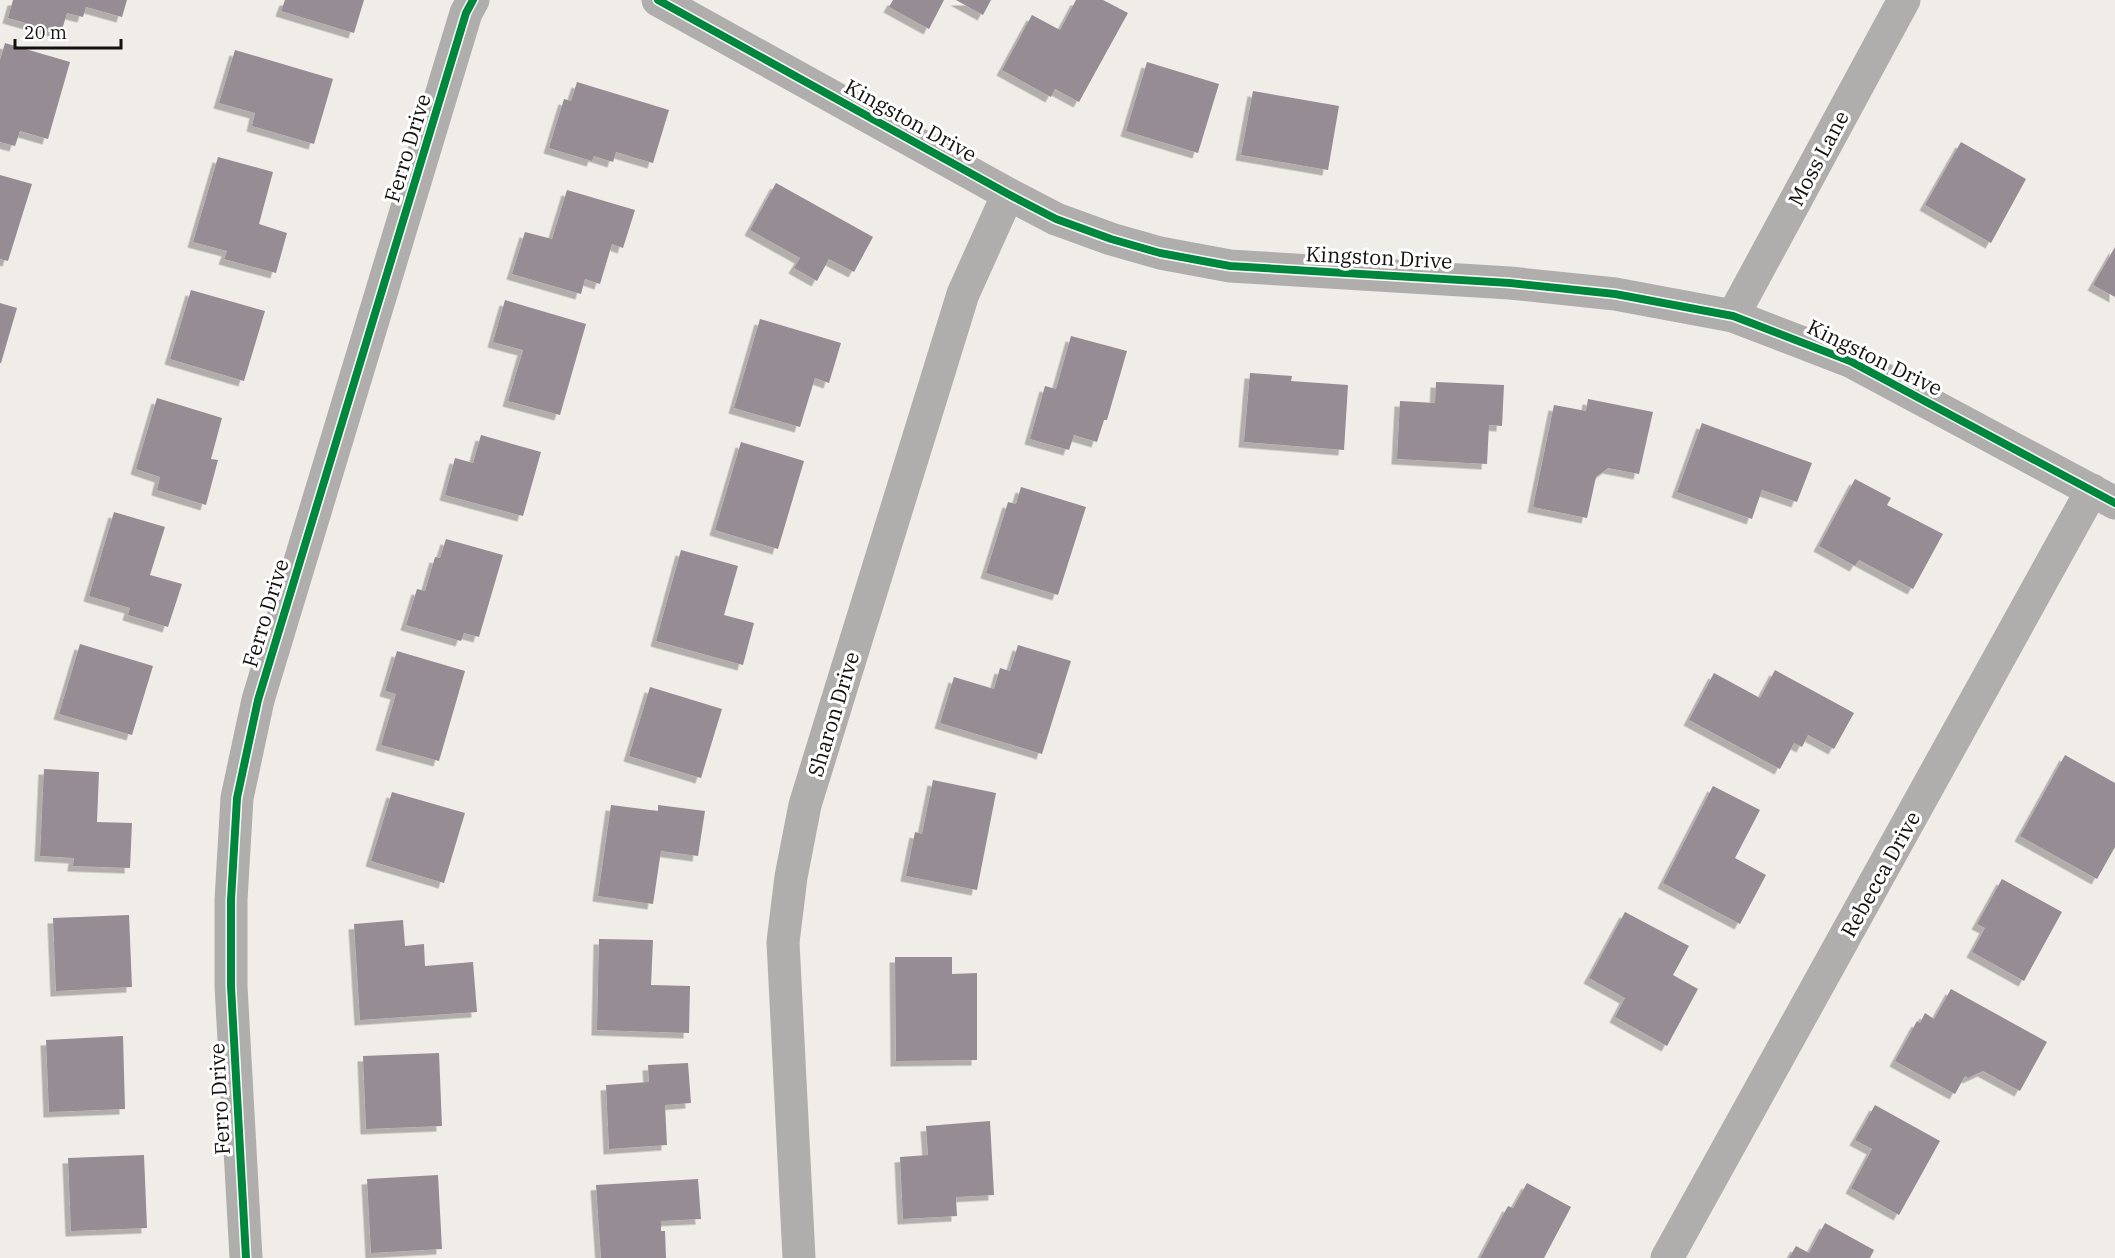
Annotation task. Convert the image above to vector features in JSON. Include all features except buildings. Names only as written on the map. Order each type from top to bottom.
[{"type":"street","name":"Ferro Drive","points":[[246,1258],[231,986],[231,900],[237,798],[258,700],[466,13],[473,0]]},
{"type":"street","name":"Kingston Drive","points":[[658,0],[1008,194],[1056,219],[1111,238],[1160,253],[1230,266],[1510,283],[1615,294],[1733,316],[1850,361],[2103,496]]},
{"type":"street","name":"Moss Lane","points":[[1733,316],[1904,0]]},
{"type":"street","name":"Sharon Drive","points":[[799,1258],[783,942],[791,877],[805,805],[963,294],[1008,194]]},
{"type":"street","name":"Rebecca Drive","points":[[1668,1258],[2103,496]]},
{"type":"cycle path","points":[[246,1258],[231,986],[231,900],[237,798],[258,700],[466,13],[473,0]]},
{"type":"cycle path","points":[[658,0],[1008,194],[1056,219],[1111,239],[1160,253],[1230,266],[1510,283],[1615,294],[1733,316],[1850,361],[2115,503]]}]
